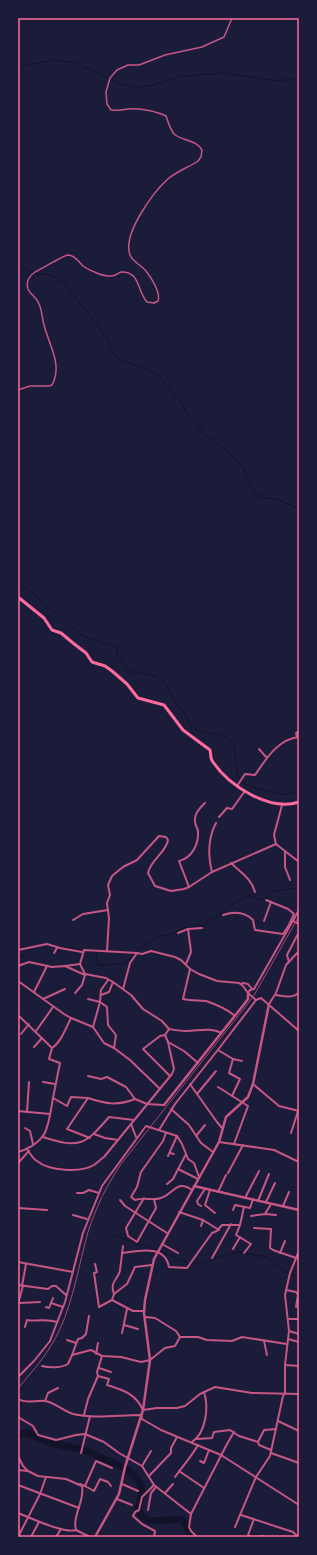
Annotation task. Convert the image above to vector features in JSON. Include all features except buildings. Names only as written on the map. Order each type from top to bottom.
[{"type":"highway","points":[[18,596],[44,618],[52,630],[61,633],[86,653],[92,662],[105,666],[112,671],[127,684],[138,698],[164,705],[183,730],[210,750],[213,762],[224,775],[238,784],[245,791],[260,799],[282,805],[299,802]]},
{"type":"street","points":[[18,390],[25,386],[52,385],[57,372],[56,364],[44,326],[40,305],[28,289],[28,280],[31,275],[62,257],[70,255],[75,257],[93,272],[111,276],[123,271],[132,275],[137,280],[147,302],[154,303],[158,301],[159,295],[148,273],[130,256],[129,243],[137,219],[165,182],[172,176],[195,163],[202,157],[202,153],[200,147],[176,135],[172,130],[166,116],[129,109],[119,111],[111,110],[107,104],[106,96],[110,78],[117,70],[128,66],[139,65],[165,55],[202,47],[224,37],[232,18]]},
{"type":"street","points":[[238,784],[245,774],[255,775],[267,758],[281,744],[290,738],[298,737],[296,733],[299,732]]},
{"type":"street","points":[[259,749],[267,758]]},
{"type":"street","points":[[219,817],[227,808],[232,809],[245,791]]},
{"type":"street","points":[[190,887],[180,861],[190,857],[194,850],[198,832],[194,818],[205,803]]},
{"type":"street","points":[[282,805],[274,835],[276,844],[299,862]]},
{"type":"street","points":[[212,872],[209,862],[210,833],[216,823]]},
{"type":"street","points":[[106,951],[108,930],[107,904],[110,890],[108,886],[112,876],[123,867],[137,860],[156,839],[162,836],[166,837],[168,840],[148,873],[155,886],[164,890],[178,890],[190,887],[212,872],[276,844]]},
{"type":"street","points":[[285,852],[285,867],[290,880]]},
{"type":"street","points":[[231,863],[245,874],[255,892]]},
{"type":"street","points":[[223,915],[231,913],[244,913],[253,920],[255,930],[283,934],[290,925],[294,914],[288,909],[266,900]]},
{"type":"street","points":[[264,921],[271,902]]},
{"type":"street","points":[[72,920],[83,914],[108,910]]},
{"type":"street","points":[[53,1098],[67,1106],[71,1097],[88,1098],[105,1104],[124,1103],[135,1100],[147,1104],[164,1106],[248,999],[248,994],[252,988],[254,989],[299,910]]},
{"type":"street","points":[[293,920],[299,924]]},
{"type":"street","points":[[178,933],[188,929],[202,928]]},
{"type":"street","points":[[186,964],[191,952],[188,929]]},
{"type":"street","points":[[289,962],[287,955],[299,932]]},
{"type":"street","points":[[18,950],[47,944],[58,948],[82,952],[84,950],[91,950],[142,954],[151,952],[165,954],[181,960],[190,968],[217,981],[233,981],[241,984],[248,984],[252,988]]},
{"type":"street","points":[[54,953],[58,948]]},
{"type":"street","points":[[95,1537],[117,1499],[122,1484],[125,1467],[143,1410],[150,1360],[144,1311],[152,1264],[157,1251],[219,1142],[226,1117],[248,1097],[253,1084],[269,1004],[276,995],[286,965],[299,951]]},
{"type":"street","points":[[74,993],[82,985],[85,974],[80,964],[82,952]]},
{"type":"street","points":[[123,989],[130,963],[137,953]]},
{"type":"street","points":[[18,966],[29,962],[47,966],[80,964]]},
{"type":"street","points":[[34,992],[47,966]]},
{"type":"street","points":[[65,966],[85,974],[108,979],[113,982],[131,995],[143,1009],[162,1022],[169,1029],[188,1031],[210,1029],[222,1033]]},
{"type":"street","points":[[190,968],[183,999],[210,1003],[230,1012],[235,1016]]},
{"type":"street","points":[[93,1027],[100,1002],[101,990],[108,979]]},
{"type":"street","points":[[18,981],[53,1007],[71,1018],[93,1027],[104,1043],[114,1048],[130,1060],[160,1088]]},
{"type":"street","points":[[101,995],[109,992],[113,982]]},
{"type":"street","points":[[241,984],[248,994],[256,1000]]},
{"type":"street","points":[[43,999],[65,989]]},
{"type":"street","points":[[276,995],[295,996],[299,992]]},
{"type":"street","points":[[159,1130],[171,1109],[256,1000],[261,998],[299,1031]]},
{"type":"street","points":[[88,999],[100,1002],[107,1007],[108,1025],[116,1035],[114,1048]]},
{"type":"street","points":[[36,1031],[53,1007]]},
{"type":"street","points":[[18,1015],[52,1048]]},
{"type":"street","points":[[18,1163],[33,1144],[42,1137],[50,1114],[60,1063],[49,1059],[52,1048],[56,1046],[64,1034],[71,1018]]},
{"type":"street","points":[[21,1034],[28,1024]]},
{"type":"street","points":[[169,1029],[165,1035],[160,1036],[142,1049],[170,1076]]},
{"type":"street","points":[[28,1150],[33,1158],[38,1162],[51,1168],[72,1169],[93,1166],[104,1157],[170,1076],[174,1069],[165,1035]]},
{"type":"street","points":[[34,1047],[42,1038]]},
{"type":"street","points":[[168,1042],[184,1051],[198,1063]]},
{"type":"street","points":[[218,1050],[233,1059],[242,1061]]},
{"type":"street","points":[[232,1096],[240,1079],[229,1073],[233,1059]]},
{"type":"street","points":[[197,1094],[216,1071]]},
{"type":"street","points":[[88,1076],[101,1079],[107,1077],[113,1079],[126,1086],[135,1100]]},
{"type":"street","points":[[27,1112],[29,1082]]},
{"type":"street","points":[[43,1082],[55,1084]]},
{"type":"street","points":[[190,1084],[216,1122],[222,1128]]},
{"type":"street","points":[[253,1084],[279,1106],[299,1111],[291,1133]]},
{"type":"street","points":[[218,1087],[248,1106],[234,1144]]},
{"type":"street","points":[[88,1098],[67,1129],[90,1138]]},
{"type":"street","points":[[171,1109],[189,1125],[201,1143],[213,1152]]},
{"type":"street","points":[[18,1111],[50,1114]]},
{"type":"street","points":[[42,1137],[73,1144],[90,1138],[109,1117],[134,1120]]},
{"type":"street","points":[[131,1124],[136,1137]]},
{"type":"street","points":[[196,1136],[205,1125]]},
{"type":"street","points":[[18,1378],[36,1362],[50,1341],[67,1295],[87,1220],[102,1186],[136,1137],[146,1126],[177,1136],[188,1159],[194,1163],[199,1178]]},
{"type":"street","points":[[25,1128],[30,1131],[33,1144]]},
{"type":"street","points":[[166,1132],[163,1141],[141,1172],[137,1187],[131,1197],[135,1200],[144,1198],[161,1198],[178,1186],[185,1186],[192,1190]]},
{"type":"street","points":[[94,1134],[105,1138],[118,1140]]},
{"type":"street","points":[[168,1156],[177,1136]]},
{"type":"street","points":[[219,1142],[274,1150],[299,1162]]},
{"type":"street","points":[[228,1173],[243,1145]]},
{"type":"street","points":[[18,1152],[28,1150]]},
{"type":"street","points":[[170,1152],[174,1154]]},
{"type":"street","points":[[167,1184],[173,1179],[186,1154]]},
{"type":"street","points":[[178,1169],[199,1178]]},
{"type":"street","points":[[245,1198],[259,1171]]},
{"type":"street","points":[[258,1200],[269,1174]]},
{"type":"street","points":[[218,1192],[226,1175]]},
{"type":"street","points":[[266,1202],[275,1183]]},
{"type":"street","points":[[194,1186],[299,1210]]},
{"type":"street","points":[[201,1206],[197,1201],[205,1189]]},
{"type":"street","points":[[77,1193],[83,1193],[89,1190],[99,1193]]},
{"type":"street","points":[[210,1190],[206,1205],[215,1213]]},
{"type":"street","points":[[283,1206],[289,1192]]},
{"type":"street","points":[[144,1198],[126,1228],[128,1236],[137,1242],[156,1208],[154,1199]]},
{"type":"street","points":[[233,1210],[235,1205],[250,1208],[252,1199]]},
{"type":"street","points":[[120,1200],[125,1206],[167,1233]]},
{"type":"street","points":[[265,1214],[272,1204]]},
{"type":"street","points":[[244,1207],[236,1235],[250,1244],[244,1253]]},
{"type":"street","points":[[18,1208],[47,1210]]},
{"type":"street","points":[[179,1212],[203,1220],[218,1230]]},
{"type":"street","points":[[251,1216],[265,1214],[276,1215]]},
{"type":"street","points":[[73,1215],[87,1220]]},
{"type":"street","points":[[201,1226],[203,1220]]},
{"type":"street","points":[[212,1258],[231,1224]]},
{"type":"street","points":[[122,1253],[157,1251],[168,1261],[169,1267],[188,1268],[212,1233],[218,1230],[222,1225],[240,1225]]},
{"type":"street","points":[[254,1228],[270,1229],[270,1248],[296,1258]]},
{"type":"street","points":[[233,1249],[240,1237]]},
{"type":"street","points":[[280,1253],[285,1241]]},
{"type":"street","points":[[162,1243],[178,1253]]},
{"type":"street","points":[[114,1294],[112,1288],[115,1279],[120,1272],[123,1246]]},
{"type":"street","points":[[235,1527],[256,1477],[270,1456],[271,1452],[284,1394],[285,1365],[289,1331],[286,1290],[290,1273],[299,1251]]},
{"type":"street","points":[[18,1262],[73,1272]]},
{"type":"street","points":[[26,1264],[19,1304],[40,1302]]},
{"type":"street","points":[[96,1264],[97,1272],[94,1273],[99,1307],[112,1300],[114,1294],[127,1284],[135,1267],[152,1264]]},
{"type":"street","points":[[18,1286],[48,1289],[52,1286],[56,1286],[67,1295]]},
{"type":"street","points":[[286,1290],[296,1292],[298,1295],[296,1307]]},
{"type":"street","points":[[46,1307],[49,1308],[53,1298]]},
{"type":"street","points":[[112,1300],[127,1309],[133,1311],[144,1311]]},
{"type":"street","points":[[51,1303],[63,1307]]},
{"type":"street","points":[[122,1333],[127,1309]]},
{"type":"street","points":[[25,1327],[28,1315]]},
{"type":"street","points":[[42,1366],[65,1366],[68,1364],[78,1339],[82,1338],[86,1334],[89,1316]]},
{"type":"street","points":[[145,1317],[155,1318],[176,1331],[180,1337]]},
{"type":"street","points":[[27,1320],[36,1321],[44,1319],[57,1322]]},
{"type":"street","points":[[289,1319],[299,1319]]},
{"type":"street","points":[[124,1325],[138,1328]]},
{"type":"street","points":[[289,1331],[299,1334]]},
{"type":"street","points":[[180,1337],[198,1337],[207,1340],[232,1340],[242,1337],[287,1344]]},
{"type":"street","points":[[72,1355],[91,1350],[102,1356],[121,1357],[141,1362],[150,1360],[165,1348],[175,1346],[180,1337]]},
{"type":"street","points":[[288,1339],[299,1342]]},
{"type":"street","points":[[67,1340],[76,1343]]},
{"type":"street","points":[[264,1341],[267,1355]]},
{"type":"street","points":[[96,1354],[98,1344]]},
{"type":"street","points":[[84,1415],[88,1399],[98,1376],[97,1372],[102,1356]]},
{"type":"street","points":[[285,1365],[299,1366]]},
{"type":"street","points":[[99,1368],[111,1372]]},
{"type":"street","points":[[98,1376],[108,1379],[107,1384],[133,1395],[143,1410]]},
{"type":"street","points":[[143,1410],[185,1406],[204,1392],[219,1387],[252,1393],[299,1394]]},
{"type":"street","points":[[45,1402],[48,1393],[58,1388]]},
{"type":"street","points":[[192,1443],[197,1439],[206,1417],[207,1406],[204,1392]]},
{"type":"street","points":[[18,1398],[23,1402],[45,1402],[56,1404],[68,1412],[90,1416],[141,1416]]},
{"type":"street","points":[[81,1453],[90,1416]]},
{"type":"street","points":[[141,1416],[142,1419],[161,1430],[221,1455],[299,1505]]},
{"type":"street","points":[[18,1417],[33,1426],[38,1435],[56,1440],[86,1434],[106,1443],[113,1450],[142,1466],[155,1486],[191,1514]]},
{"type":"street","points":[[278,1421],[299,1431]]},
{"type":"street","points":[[258,1442],[264,1430],[276,1429]]},
{"type":"street","points":[[197,1439],[212,1438],[214,1432],[230,1430],[239,1436],[258,1442],[259,1445],[271,1452],[299,1463]]},
{"type":"street","points":[[197,1537],[190,1531],[189,1527],[191,1514],[234,1432]]},
{"type":"street","points":[[149,1476],[171,1453],[171,1448],[177,1437]]},
{"type":"street","points":[[175,1477],[186,1461],[189,1460],[198,1445]]},
{"type":"street","points":[[200,1461],[204,1463],[209,1450]]},
{"type":"street","points":[[142,1466],[151,1452]]},
{"type":"street","points":[[18,1456],[23,1466],[28,1471],[38,1476],[66,1479],[94,1491],[100,1478],[108,1482],[111,1486]]},
{"type":"street","points":[[85,1486],[96,1461],[112,1468]]},
{"type":"street","points":[[18,1470],[28,1471]]},
{"type":"street","points":[[179,1471],[204,1488]]},
{"type":"street","points":[[18,1537],[29,1518],[46,1477]]},
{"type":"street","points":[[122,1484],[138,1491]]},
{"type":"street","points":[[165,1493],[173,1484]]},
{"type":"street","points":[[18,1485],[79,1508]]},
{"type":"street","points":[[76,1530],[74,1525],[82,1490],[82,1486],[79,1485]]},
{"type":"street","points":[[154,1537],[155,1531],[142,1524],[133,1516],[135,1512],[140,1510],[142,1497],[155,1486]]},
{"type":"street","points":[[148,1510],[151,1493],[155,1486]]},
{"type":"street","points":[[117,1499],[132,1505]]},
{"type":"street","points":[[18,1513],[39,1522],[71,1532],[76,1530],[90,1537]]},
{"type":"street","points":[[241,1515],[293,1532],[297,1536]]},
{"type":"street","points":[[252,1537],[248,1535],[254,1519]]},
{"type":"street","points":[[31,1537],[39,1522]]},
{"type":"street","points":[[56,1537],[61,1529]]},
{"type":"street","points":[[258,1537],[265,1537]]},
{"type":"waterway","points":[[18,67],[54,60],[72,62],[120,84],[133,87],[151,86],[182,76],[225,73],[277,81],[299,78]]},
{"type":"waterway","points":[[18,264],[29,271],[51,275],[63,282],[99,327],[106,337],[114,354],[120,359],[154,373],[161,378],[204,434],[240,463],[244,469],[248,483],[256,494],[264,498],[276,499],[299,509]]},
{"type":"waterway","points":[[18,581],[84,637],[115,647],[117,649],[118,656],[131,672],[157,677],[165,683],[172,697],[195,729],[222,735],[231,741],[234,747],[238,776],[245,784],[257,789],[279,794],[287,794],[299,790]]},
{"type":"waterway","points":[[136,951],[160,936],[172,934],[184,928],[204,925],[228,907],[247,896],[264,900],[274,891],[299,888]]},
{"type":"waterway","points":[[56,946],[82,950]]},
{"type":"waterway","points":[[18,957],[23,956],[30,948]]},
{"type":"waterway","points":[[93,952],[96,952],[97,964],[99,965],[125,964],[135,954]]},
{"type":"waterway","points":[[115,1236],[157,1250],[191,1264],[209,1262],[218,1257],[237,1252],[267,1257],[287,1273],[299,1278]]},
{"type":"waterway","points":[[18,1435],[28,1432],[48,1442],[87,1451],[126,1469],[137,1479],[141,1486],[142,1492],[139,1507],[141,1515],[155,1521],[182,1520],[194,1537]]},
{"type":"railway","points":[[18,1388],[47,1353],[60,1329],[73,1293],[91,1223],[102,1196],[111,1180],[121,1164],[253,997],[299,916]]}]
